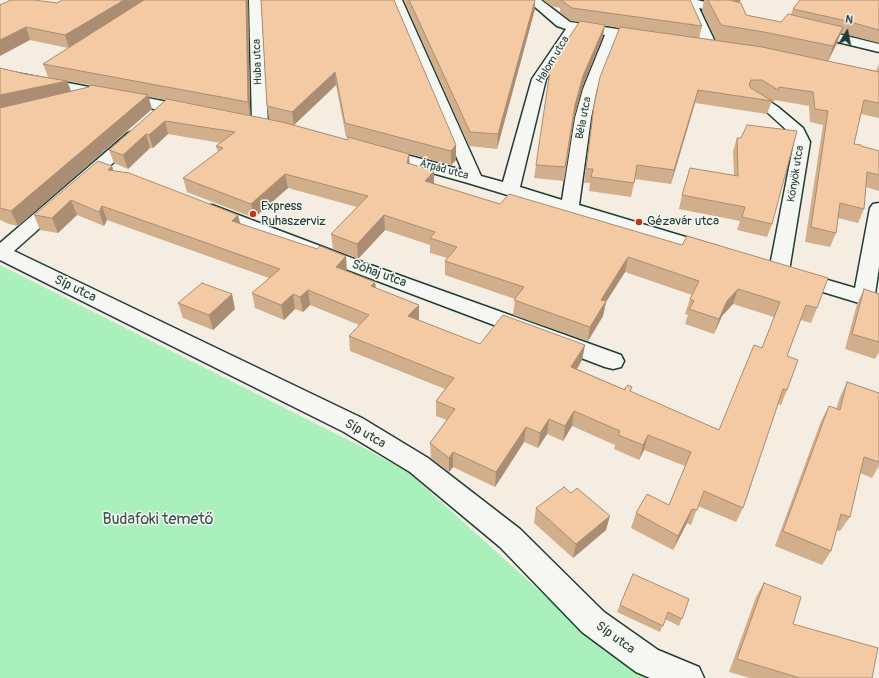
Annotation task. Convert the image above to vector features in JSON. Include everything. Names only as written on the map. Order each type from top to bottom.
[{"type":"street","name":"Huba utca","points":[[255,0],[260,124]]},
{"type":"street","points":[[396,0],[474,179]]},
{"type":"street","name":"Halom utca","points":[[510,190],[539,79],[574,27],[562,23],[532,0]]},
{"type":"street","points":[[689,1],[743,15]]},
{"type":"street","points":[[689,1],[710,46]]},
{"type":"street","points":[[574,27],[657,39]]},
{"type":"street","points":[[796,28],[879,48]]},
{"type":"street","name":"Béla utca","points":[[570,208],[583,118],[590,89],[612,32]]},
{"type":"street","points":[[695,44],[724,49]]},
{"type":"street","points":[[29,81],[48,68]]},
{"type":"street","points":[[0,74],[29,81],[206,114]]},
{"type":"street","points":[[66,101],[96,94]]},
{"type":"street","name":"Könyök utca","points":[[753,97],[773,110],[796,131],[802,142],[771,269],[872,299]]},
{"type":"street","points":[[0,253],[108,169],[148,124],[167,106]]},
{"type":"street","name":"Árpád utca","points":[[363,148],[474,179],[725,255]]},
{"type":"street","name":"Sóhaj utca","points":[[196,204],[358,267],[614,361]]},
{"type":"street","points":[[872,299],[879,208]]},
{"type":"street","name":"Síp utca","points":[[0,253],[353,425],[419,465],[510,538],[593,622],[647,661],[688,678]]},
{"type":"green space","name":"Budafoki temető","points":[[0,265],[364,448],[409,473],[564,613],[665,678],[0,678]]},
{"type":"building","points":[[11,0],[34,0],[57,3],[62,0],[124,0],[65,35],[26,27],[0,40],[0,5]]},
{"type":"building","points":[[144,0],[246,0],[248,102],[43,64]]},
{"type":"building","points":[[261,0],[394,0],[456,145],[451,151],[345,123],[335,72],[292,112],[267,106]]},
{"type":"building","points":[[409,0],[535,0],[498,134],[470,132]]},
{"type":"building","points":[[561,0],[690,0],[702,26],[572,8]]},
{"type":"building","points":[[708,0],[730,0],[741,3],[746,15],[781,22],[788,14],[843,27],[833,46],[721,25]]},
{"type":"building","points":[[800,0],[879,0],[879,30],[793,9]]},
{"type":"building","points":[[580,21],[605,25],[583,76],[575,105],[565,167],[536,165],[551,64]]},
{"type":"building","points":[[620,27],[762,47],[879,72],[879,103],[864,100],[854,144],[879,151],[879,175],[867,172],[864,209],[840,203],[836,233],[811,227],[828,111],[815,109],[813,92],[779,87],[778,90],[762,80],[751,80],[749,85],[751,88],[772,101],[698,90],[674,170],[637,165],[634,183],[591,177],[593,169],[586,169],[594,105],[600,77]]},
{"type":"building","points":[[0,68],[25,74],[67,81],[0,95]]},
{"type":"building","points":[[91,85],[148,95],[11,211],[0,208],[0,108],[89,87]]},
{"type":"building","points":[[167,99],[282,122],[348,140],[348,137],[409,154],[407,163],[434,171],[425,181],[500,204],[509,194],[682,245],[687,236],[828,278],[817,308],[806,305],[787,356],[798,360],[787,390],[783,389],[743,508],[704,491],[697,510],[692,509],[678,536],[636,513],[647,494],[669,505],[691,452],[648,435],[643,445],[618,435],[620,431],[574,411],[565,426],[549,419],[540,433],[526,427],[496,472],[453,452],[449,458],[430,443],[455,409],[436,401],[454,378],[349,336],[369,315],[308,290],[300,297],[293,294],[281,305],[252,293],[280,269],[102,206],[99,212],[71,200],[52,218],[34,215],[98,161],[112,166],[108,170],[129,173],[238,215],[232,221],[317,249],[320,246],[346,256],[336,267],[375,282],[371,286],[419,305],[408,316],[480,344],[503,315],[585,345],[571,367],[625,390],[628,385],[632,387],[630,391],[719,430],[754,345],[762,348],[780,302],[738,289],[727,301],[719,319],[689,309],[694,301],[690,299],[699,281],[628,257],[601,300],[606,301],[590,327],[514,300],[524,287],[445,261],[457,247],[430,238],[435,232],[384,215],[357,244],[331,234],[368,196],[285,174],[251,204],[183,178],[223,148],[216,146],[235,132],[165,121],[149,135],[146,134],[123,155],[109,150]]},
{"type":"building","points":[[747,125],[797,131],[772,224],[742,217],[745,207],[682,195],[690,168],[738,176],[737,138],[741,138]]},
{"type":"building","points":[[202,283],[232,294],[209,315],[178,303]]},
{"type":"building","points":[[864,289],[879,294],[879,342],[852,334]]},
{"type":"building","points":[[847,382],[879,393],[879,462],[864,457],[850,517],[841,514],[831,551],[783,531],[829,406],[840,410]]},
{"type":"building","points":[[564,487],[571,493],[577,488],[610,516],[576,544],[536,508]]},
{"type":"building","points":[[633,574],[689,599],[682,619],[668,612],[663,626],[620,605]]},
{"type":"building","points":[[764,583],[801,597],[793,624],[878,648],[872,678],[800,678],[737,659]]},
{"type":"place","name":"Express Ruhaszerviz","points":[[253,214]]},
{"type":"place","name":"Gézavár utca","points":[[639,222]]}]
